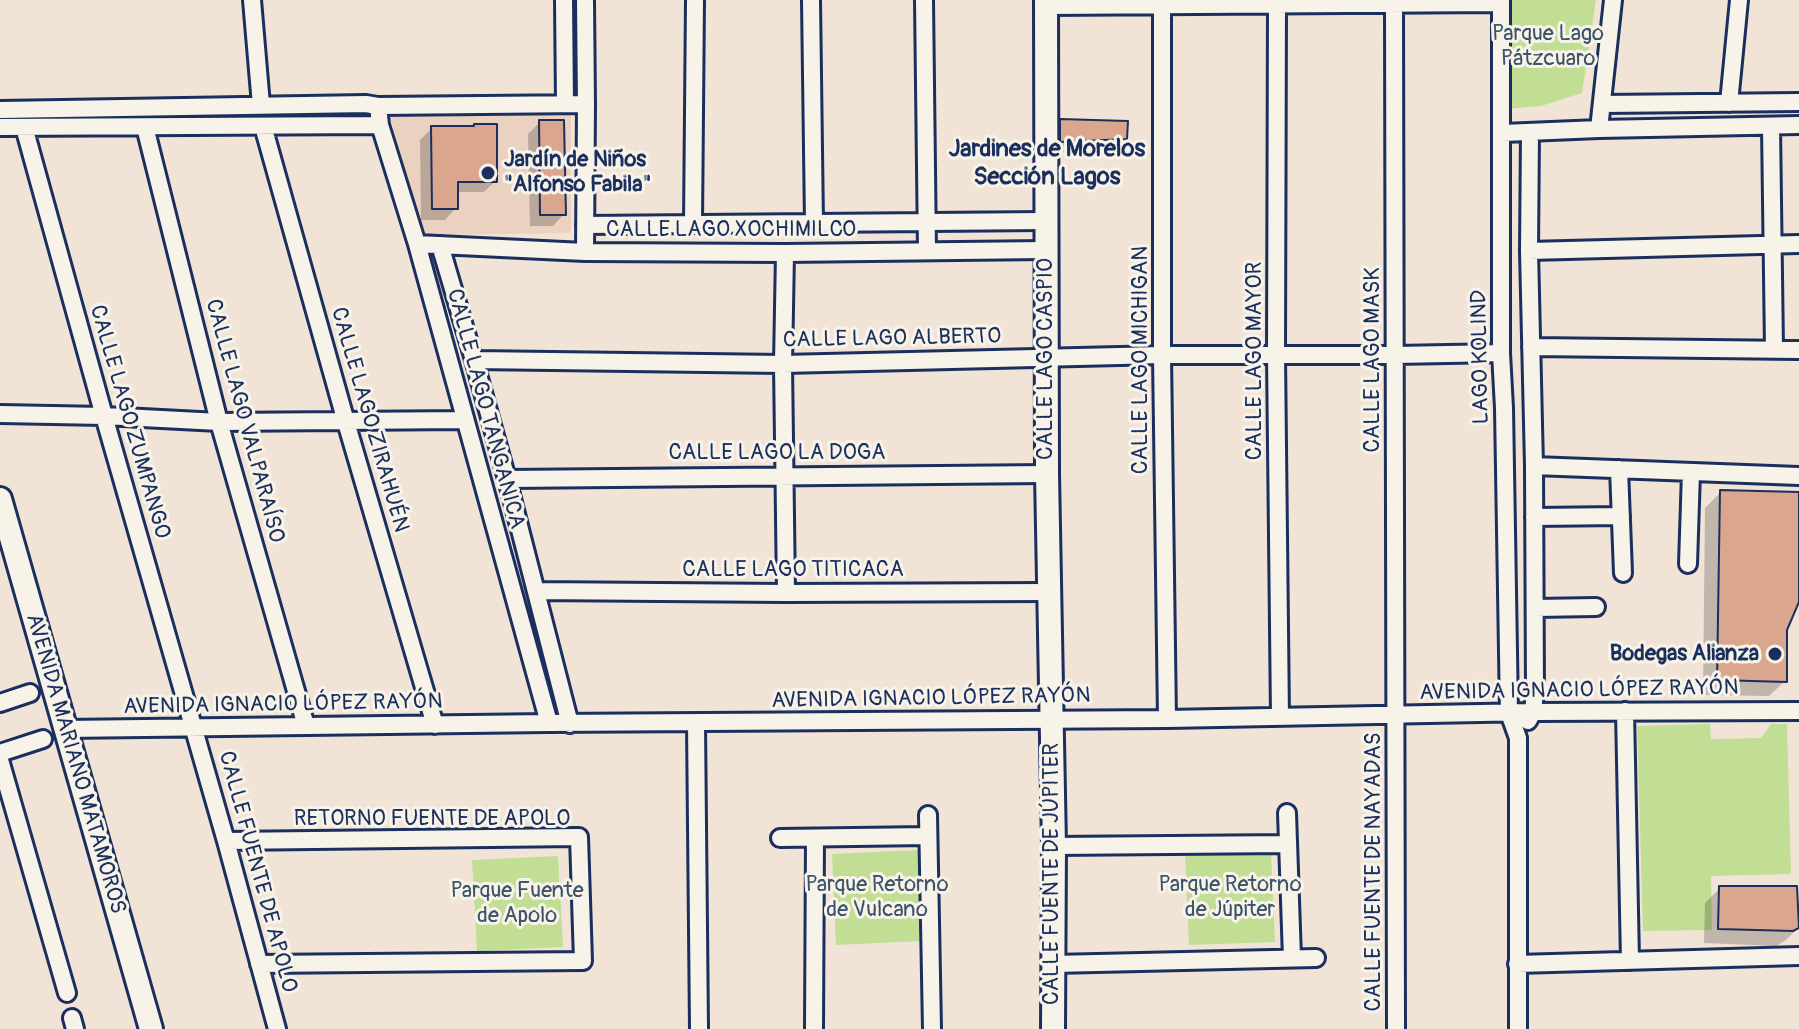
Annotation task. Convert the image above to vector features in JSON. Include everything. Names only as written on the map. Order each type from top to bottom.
[{"type":"street","points":[[252,0],[261,105]]},
{"type":"street","points":[[564,0],[565,104]]},
{"type":"street","points":[[585,0],[585,252]]},
{"type":"street","points":[[693,224],[695,0]]},
{"type":"street","points":[[811,0],[814,223]]},
{"type":"street","points":[[924,0],[927,251]]},
{"type":"street","points":[[1599,129],[1613,0]]},
{"type":"street","points":[[1729,103],[1739,0]]},
{"type":"street","points":[[1046,3],[1394,5],[1501,2]]},
{"type":"street","name":"LAGO KOLIND","points":[[1501,2],[1501,353],[1509,713],[1518,738]]},
{"type":"street","name":"CALLE LAGO CASPIO","points":[[1046,3],[1045,250],[1051,719]]},
{"type":"street","name":"CALLE LAGO MICHIGAN","points":[[1162,3],[1162,355],[1167,719]]},
{"type":"street","name":"CALLE LAGO MAYOR","points":[[1277,4],[1276,355],[1280,717]]},
{"type":"street","name":"CALLE LAGO MASK","points":[[1394,5],[1396,715]]},
{"type":"street","points":[[1503,133],[1794,126],[1794,102],[1603,104]]},
{"type":"street","points":[[0,110],[586,104]]},
{"type":"street","name":"CALLE LAGO TANGANICA","points":[[378,106],[380,125],[417,244],[549,723]]},
{"type":"street","points":[[0,127],[380,125]]},
{"type":"street","name":"CALLE LAGO ZIRAHUÉN","points":[[263,126],[435,725]]},
{"type":"street","points":[[1771,126],[1774,349]]},
{"type":"street","name":"CALLE LAGO ZUMPANGO","points":[[24,127],[194,728]]},
{"type":"street","name":"CALLE LAGO VALPARAÍSO","points":[[145,127],[219,422],[306,726]]},
{"type":"street","points":[[1518,1029],[1518,738],[1533,712],[1535,692],[1530,132]]},
{"type":"street","name":"CALLE LAGO XOCHIMILCO","points":[[585,225],[1045,221]]},
{"type":"street","name":"CALLE LAGO XOCHIMILCO","points":[[417,244],[585,252],[1045,250]]},
{"type":"street","points":[[1529,251],[1799,244]]},
{"type":"street","name":"CALLE LAGO TANGANICA","points":[[440,245],[507,479],[570,724]]},
{"type":"street","points":[[785,253],[786,593]]},
{"type":"street","points":[[1531,347],[1799,350]]},
{"type":"street","name":"CALLE LAGO ALBERTO","points":[[474,360],[783,364],[1162,355],[1501,353]]},
{"type":"street","points":[[1504,408],[1532,408]]},
{"type":"street","points":[[0,414],[219,422],[465,420]]},
{"type":"street","points":[[1534,466],[1799,476]]},
{"type":"street","points":[[1619,469],[1623,573]]},
{"type":"street","points":[[1688,564],[1691,472]]},
{"type":"street","name":"CALLE LAGO LA DOGA","points":[[507,479],[1047,474]]},
{"type":"street","name":"AVENIDA MARIANO MATAMOROS","points":[[0,499],[151,1029]]},
{"type":"street","points":[[490,510],[514,507]]},
{"type":"street","points":[[1534,517],[1621,516]]},
{"type":"street","name":"CALLE LAGO TITICACA","points":[[536,591],[1049,592]]},
{"type":"street","points":[[1535,608],[1596,607]]},
{"type":"street","points":[[0,703],[30,693]]},
{"type":"street","points":[[1625,711],[1630,961]]},
{"type":"street","name":"AVENIDA IGNACIO LÓPEZ RAYÓN","points":[[64,729],[1799,711]]},
{"type":"street","name":"CALLE FUENTE DE NAYADAS","points":[[1396,715],[1396,1029]]},
{"type":"street","name":"CALLE FUENTE DE JÚPITER","points":[[1051,719],[1053,1029]]},
{"type":"street","points":[[696,723],[699,1029]]},
{"type":"street","name":"CALLE FUENTE DE APOLO","points":[[194,728],[277,1029]]},
{"type":"street","points":[[0,753],[43,739]]},
{"type":"street","points":[[0,760],[67,993]]},
{"type":"street","points":[[1287,813],[1292,958]]},
{"type":"street","points":[[928,815],[932,1029]]},
{"type":"street","points":[[780,838],[928,836]]},
{"type":"street","name":"RETORNO FUENTE DE APOLO","points":[[226,841],[579,837],[583,961],[259,964]]},
{"type":"street","points":[[814,1029],[815,838]]},
{"type":"street","points":[[1054,846],[1288,844]]},
{"type":"street","points":[[1517,964],[1799,956]]},
{"type":"street","points":[[1053,964],[1316,958]]},
{"type":"shaded area","name":"Jardín de Niños \"Alfonso Fabila\"","points":[[389,113],[571,113],[571,233],[423,235]]},
{"type":"green space","name":"Parque Lago Pátzcuaro","points":[[1505,0],[1596,0],[1582,93],[1541,106],[1508,109]]},
{"type":"green space","points":[[1710,724],[1711,739],[1761,738],[1771,724],[1787,724],[1791,874],[1711,876],[1712,930],[1643,931],[1637,726]]},
{"type":"green space","name":"Parque Retorno de Vulcano","points":[[918,850],[922,941],[836,945],[832,854]]},
{"type":"green space","name":"Parque Retorno de Júpiter","points":[[1271,850],[1275,942],[1189,945],[1185,854]]},
{"type":"green space","name":"Parque Fuente de Apolo","points":[[558,856],[563,947],[477,951],[472,860]]},
{"type":"building","points":[[1060,119],[1128,121],[1127,139],[1060,142]]},
{"type":"building","points":[[539,120],[564,120],[566,215],[540,215]]},
{"type":"building","points":[[497,124],[497,182],[458,182],[458,209],[432,209],[431,126]]},
{"type":"building","points":[[1720,490],[1799,492],[1799,602],[1787,630],[1787,682],[1717,680]]},
{"type":"building","points":[[1719,886],[1797,886],[1799,928],[1793,931],[1718,929]]},
{"type":"place","name":"Jardín de Niños \"Alfonso Fabila\"","points":[[488,173]]},
{"type":"place","name":"Bodegas Alianza","points":[[1775,654]]},
{"type":"district","name":"Jardines de Morelos Sección Lagos","points":[[1047,164]]}]
